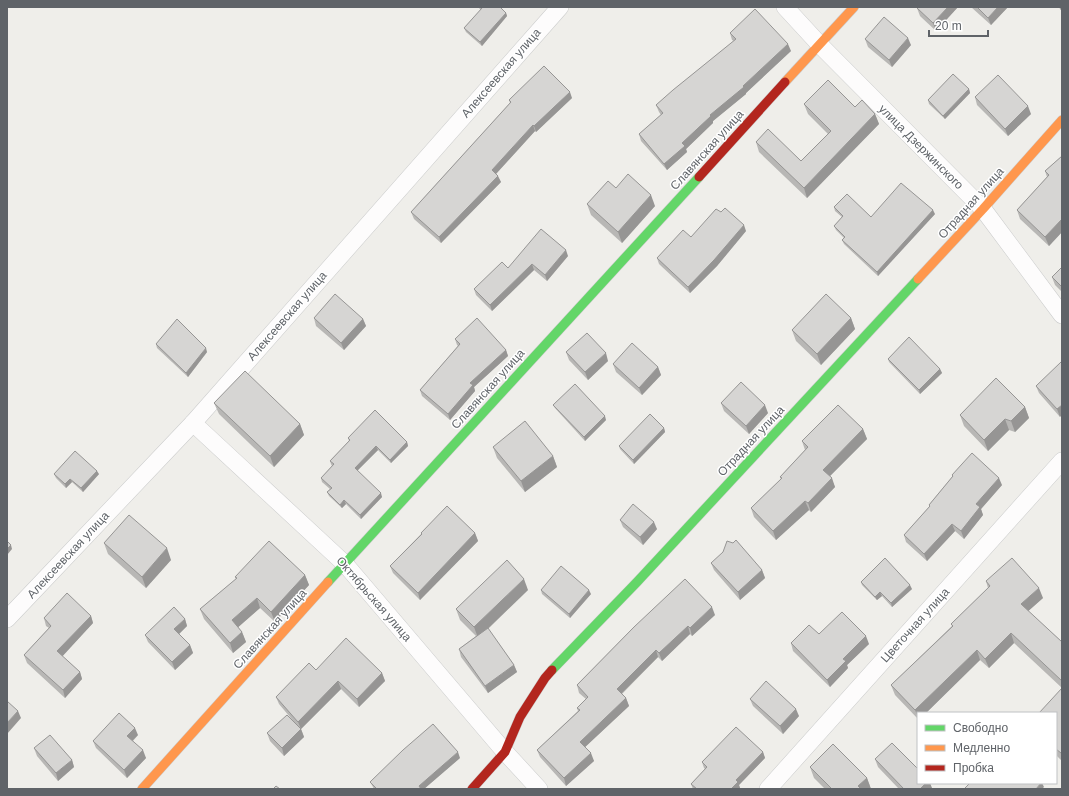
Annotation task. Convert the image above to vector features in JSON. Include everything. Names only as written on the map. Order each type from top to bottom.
[{"type":"street","name":"Алексеевская улица","points":[[7,619],[193,423],[560,7]]},
{"type":"street","name":"улица Дзержинского","points":[[786,7],[820,45],[983,209],[1062,315]]},
{"type":"street","name":"Славянская улица","points":[[142,789],[345,564],[854,7]]},
{"type":"street","name":"Отрадная улица","points":[[472,789],[505,752],[520,716],[545,678],[637,582],[983,209],[1062,120]]},
{"type":"street","name":"Октябрьская улица","points":[[193,423],[345,564],[505,752],[539,789]]},
{"type":"street","name":"Цветочная улица","points":[[768,789],[1062,461]]},
{"type":"building","points":[[481,7],[500,7],[506,13],[480,42],[464,28],[482,8]]},
{"type":"building","points":[[948,7],[933,23],[917,8]]},
{"type":"building","points":[[977,7],[998,7],[988,18]]},
{"type":"building","points":[[755,9],[788,44],[743,86],[744,87],[710,115],[711,116],[682,143],[685,146],[664,164],[639,134],[663,113],[656,105],[736,39],[730,33]]},
{"type":"building","points":[[884,17],[908,38],[889,60],[865,39]]},
{"type":"building","points":[[544,66],[570,92],[534,126],[533,125],[492,170],[498,176],[439,237],[411,212],[511,102],[509,100]]},
{"type":"building","points":[[953,74],[969,89],[943,116],[928,100]]},
{"type":"building","points":[[998,75],[1028,106],[1005,129],[975,97]]},
{"type":"building","points":[[828,80],[855,107],[862,100],[875,114],[804,188],[756,142],[768,129],[801,161],[831,131],[804,104]]},
{"type":"building","points":[[1062,156],[1062,219],[1045,237],[1017,210],[1049,175],[1045,171]]},
{"type":"building","points":[[628,174],[651,195],[618,232],[587,204],[608,181],[616,188]]},
{"type":"building","points":[[901,183],[933,210],[877,272],[842,240],[845,237],[834,226],[843,216],[834,207],[847,194],[871,217]]},
{"type":"building","points":[[725,208],[744,225],[688,287],[657,258],[683,230],[691,237],[716,209],[721,212]]},
{"type":"building","points":[[541,229],[566,250],[545,275],[532,264],[490,305],[474,289],[502,262],[508,268]]},
{"type":"building","points":[[1062,267],[1062,287],[1052,277]]},
{"type":"building","points":[[335,294],[363,319],[341,343],[314,318]]},
{"type":"building","points":[[826,294],[851,318],[817,354],[792,330]]},
{"type":"building","points":[[477,318],[506,350],[470,383],[473,385],[448,414],[420,390],[460,344],[455,339]]},
{"type":"building","points":[[177,319],[206,348],[186,373],[156,344]]},
{"type":"building","points":[[587,333],[606,353],[585,372],[566,352]]},
{"type":"building","points":[[909,337],[940,369],[919,390],[888,359]]},
{"type":"building","points":[[632,343],[658,367],[639,388],[613,364]]},
{"type":"building","points":[[1061,362],[1062,405],[1057,409],[1036,386]]},
{"type":"building","points":[[245,371],[300,424],[270,456],[214,403]]},
{"type":"building","points":[[996,378],[1025,407],[1011,421],[1005,419],[984,440],[960,415]]},
{"type":"building","points":[[741,382],[765,405],[746,426],[721,403]]},
{"type":"building","points":[[575,384],[605,416],[584,437],[553,405]]},
{"type":"building","points":[[838,405],[863,429],[823,470],[832,478],[808,503],[805,501],[773,531],[751,508],[782,478],[780,477],[808,447],[802,441]]},
{"type":"building","points":[[375,410],[407,442],[390,460],[376,446],[355,468],[381,493],[360,515],[344,500],[340,505],[327,492],[332,488],[321,478],[334,464],[330,461],[350,440],[348,438]]},
{"type":"building","points":[[650,414],[664,428],[633,460],[619,446]]},
{"type":"building","points":[[525,421],[553,456],[521,481],[493,447]]},
{"type":"building","points":[[75,451],[97,471],[81,488],[70,479],[65,484],[54,474]]},
{"type":"building","points":[[972,453],[999,478],[976,504],[980,507],[961,531],[952,524],[924,554],[904,535],[930,506],[929,505],[953,476],[952,475]]},
{"type":"building","points":[[633,504],[654,522],[640,537],[620,520]]},
{"type":"building","points":[[447,506],[475,533],[418,593],[390,566]]},
{"type":"building","points":[[129,515],[167,548],[142,577],[104,543]]},
{"type":"building","points":[[736,540],[762,570],[738,592],[711,563],[723,552],[727,541],[733,543]]},
{"type":"building","points":[[7,541],[11,545],[7,549]]},
{"type":"building","points":[[269,541],[305,575],[271,612],[257,598],[232,620],[242,632],[230,643],[200,609],[237,578],[235,577]]},
{"type":"building","points":[[885,558],[910,585],[891,603],[880,592],[875,597],[861,582]]},
{"type":"building","points":[[1012,558],[1039,588],[1021,604],[1062,642],[1062,681],[1011,633],[985,659],[977,650],[915,710],[891,685],[953,626],[951,624],[990,586],[986,581]]},
{"type":"building","points":[[507,560],[524,579],[474,627],[456,609]]},
{"type":"building","points":[[561,566],[589,590],[569,614],[541,590]]},
{"type":"building","points":[[685,579],[712,607],[690,628],[688,626],[659,653],[656,650],[617,689],[626,698],[580,742],[591,753],[564,778],[537,750],[580,710],[577,708],[588,697],[577,685],[634,627]]},
{"type":"building","points":[[67,593],[91,616],[57,651],[80,672],[63,690],[24,655],[51,626],[44,618]]},
{"type":"building","points":[[174,607],[185,619],[174,629],[190,645],[172,662],[145,635]]},
{"type":"building","points":[[842,612],[866,636],[843,659],[846,661],[827,680],[791,643],[809,625],[819,634]]},
{"type":"building","points":[[488,628],[514,665],[485,686],[459,649]]},
{"type":"building","points":[[346,638],[382,673],[357,699],[338,681],[298,722],[276,697],[309,663],[316,670]]},
{"type":"building","points":[[766,681],[796,709],[780,726],[750,699]]},
{"type":"building","points":[[1062,688],[1062,753],[1057,750],[1057,712],[1040,712]]},
{"type":"building","points":[[7,701],[18,711],[7,723]]},
{"type":"building","points":[[119,713],[135,728],[127,736],[143,750],[124,770],[93,741]]},
{"type":"building","points":[[287,715],[301,729],[282,748],[267,733]]},
{"type":"building","points":[[433,724],[458,752],[419,786],[421,789],[377,789],[370,782]]},
{"type":"building","points":[[736,727],[763,752],[736,780],[738,782],[731,789],[697,789],[691,784],[707,767],[702,762]]},
{"type":"building","points":[[50,735],[72,760],[56,773],[34,748]]},
{"type":"building","points":[[892,743],[917,768],[917,784],[925,784],[920,789],[904,789],[875,759]]},
{"type":"building","points":[[833,744],[867,778],[858,786],[861,789],[832,789],[810,767]]},
{"type":"building","points":[[969,784],[1040,784],[1036,789],[964,789]]},
{"type":"building","points":[[276,786],[280,789],[273,789]]},
{"type":"traffic: fast","points":[[328,582],[699,177]]},
{"type":"traffic: fast","points":[[552,670],[637,582],[918,279]]},
{"type":"traffic: slow","points":[[785,82],[854,7]]},
{"type":"traffic: slow","points":[[918,279],[1062,120]]},
{"type":"traffic: slow","points":[[142,789],[328,582]]},
{"type":"traffic: jam","points":[[699,177],[785,82]]},
{"type":"traffic: jam","points":[[472,789],[505,752],[520,717],[545,678],[552,670]]}]
